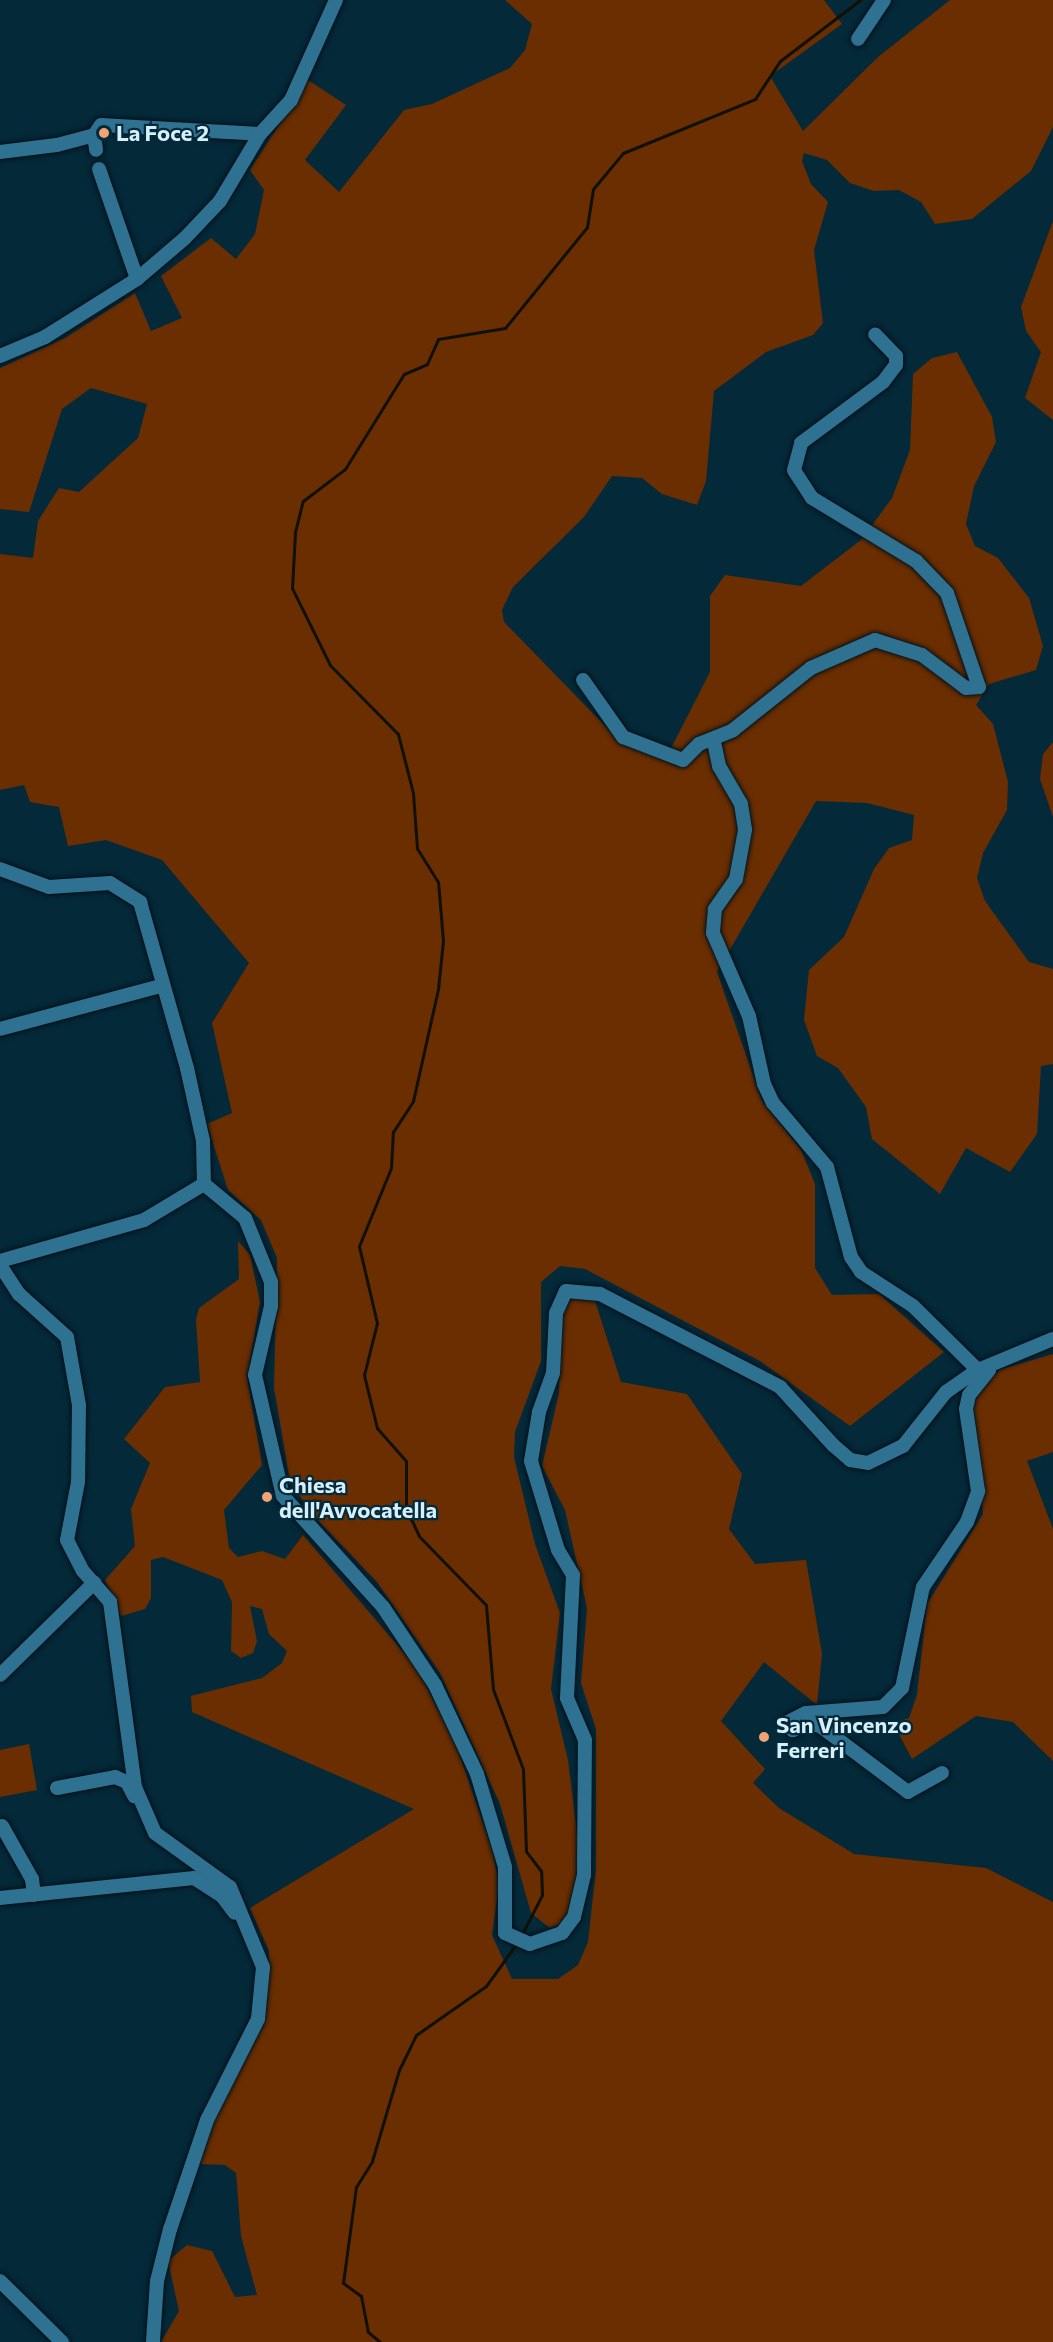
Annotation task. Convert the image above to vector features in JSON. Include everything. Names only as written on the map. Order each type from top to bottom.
[{"type":"street","points":[[0,356],[45,337],[137,279],[220,201],[260,134],[291,100],[336,0]]},
{"type":"street","points":[[858,39],[884,0]]},
{"type":"street","points":[[96,150],[94,135],[101,125],[260,134]]},
{"type":"street","points":[[0,152],[94,135]]},
{"type":"street","points":[[99,169],[111,211],[137,279]]},
{"type":"street","points":[[583,680],[609,722],[633,743],[682,760],[699,744],[714,742],[812,668],[875,640],[922,655],[966,688],[979,687],[941,585],[916,561],[818,503],[794,470],[801,443],[883,382],[896,365],[896,356],[875,334]]},
{"type":"street","points":[[714,742],[719,766],[741,804],[745,830],[736,879],[716,909],[713,933],[749,1016],[764,1084],[773,1103],[827,1167],[851,1257],[861,1272],[913,1306],[978,1370]]},
{"type":"street","points":[[0,869],[50,887],[110,883],[140,902],[160,986],[187,1068],[203,1141],[204,1184],[245,1218],[271,1282],[270,1313],[255,1375],[283,1496],[383,1606],[456,1723],[505,1867],[502,1912],[508,1936],[530,1944],[562,1933],[574,1917],[584,1875],[585,1740],[567,1698],[573,1575],[558,1550],[531,1461],[539,1412],[553,1373],[556,1313],[566,1291],[600,1294],[780,1387],[843,1454],[868,1463],[887,1457],[903,1446],[946,1392],[978,1370],[1053,1339]]},
{"type":"street","points":[[0,1029],[160,986]]},
{"type":"street","points":[[153,2342],[157,2281],[170,2229],[207,2120],[258,2019],[264,1967],[230,1887],[155,1833],[135,1787],[110,1602],[94,1583],[67,1540],[78,1482],[79,1405],[67,1337],[19,1294],[0,1263],[144,1220],[204,1184]]},
{"type":"street","points":[[942,1773],[908,1792],[820,1726],[807,1724],[793,1730],[786,1723],[806,1713],[883,1707],[902,1688],[923,1587],[967,1522],[978,1491],[966,1409],[969,1395],[995,1364]]},
{"type":"street","points":[[0,1675],[94,1583]]},
{"type":"street","points":[[57,1788],[115,1777],[127,1782],[142,1816],[147,1814]]},
{"type":"street","points":[[2,1826],[32,1879],[34,1895]]},
{"type":"street","points":[[0,1898],[194,1878],[222,1896],[251,1934]]},
{"type":"street","points":[[0,2281],[62,2342]]},
{"type":"shaded area","points":[[505,0],[824,0],[842,24],[770,76],[803,131],[878,57],[950,0],[1053,0],[1053,127],[1031,171],[972,219],[935,224],[921,202],[899,190],[874,191],[850,183],[827,160],[804,153],[802,161],[811,184],[828,202],[814,250],[823,323],[813,335],[766,352],[714,391],[706,481],[697,505],[662,494],[642,478],[612,476],[584,517],[513,587],[502,610],[504,622],[611,732],[634,749],[666,758],[710,672],[710,596],[725,575],[801,586],[861,540],[892,498],[910,450],[913,374],[932,358],[957,352],[992,417],[996,442],[974,486],[966,524],[975,546],[998,558],[1029,598],[1043,646],[1036,670],[989,684],[976,705],[993,724],[1008,782],[1007,810],[983,853],[977,878],[985,901],[1029,962],[1053,969],[1053,1064],[1041,1066],[1037,1134],[1010,1172],[966,1148],[940,1194],[872,1139],[866,1107],[838,1068],[817,1056],[804,1020],[809,970],[844,937],[874,869],[889,848],[912,840],[914,815],[867,803],[816,801],[717,972],[762,1101],[801,1150],[815,1184],[815,1268],[832,1295],[879,1294],[944,1352],[850,1426],[760,1361],[585,1269],[560,1266],[541,1282],[541,1361],[515,1432],[514,1457],[535,1544],[560,1613],[551,1689],[568,1760],[578,1841],[575,1906],[562,1924],[550,1928],[531,1913],[500,1804],[440,1673],[377,1582],[311,1513],[290,1481],[274,1388],[277,1258],[261,1220],[228,1190],[207,1124],[232,1113],[212,1023],[249,963],[162,860],[106,840],[68,846],[59,807],[30,802],[24,785],[0,790],[0,554],[33,558],[38,521],[59,488],[79,492],[138,438],[147,404],[91,388],[62,409],[29,512],[0,509],[0,368],[65,338],[135,293],[151,331],[182,318],[161,276],[211,238],[236,259],[255,234],[264,190],[250,170],[308,80],[346,105],[305,160],[339,192],[404,110],[432,104],[510,68],[525,50],[532,24]]},
{"type":"shaded area","points":[[1053,221],[1053,420],[1025,398],[1041,352],[1026,331],[1021,307]]},
{"type":"shaded area","points":[[1053,742],[1053,817],[1040,779],[1043,754]]},
{"type":"shaded area","points":[[238,1241],[250,1255],[260,1302],[247,1378],[262,1465],[224,1510],[229,1548],[238,1557],[262,1551],[285,1559],[303,1535],[417,1668],[456,1745],[492,1849],[499,1885],[492,1935],[512,1979],[558,1979],[578,1965],[588,1942],[596,1869],[596,1729],[581,1683],[587,1608],[565,1510],[542,1466],[559,1393],[561,1319],[571,1296],[595,1301],[621,1382],[687,1394],[742,1474],[729,1529],[755,1564],[806,1560],[822,1654],[817,1705],[764,1662],[721,1721],[765,1769],[753,1783],[779,1808],[854,1854],[986,1868],[1053,1902],[1053,2342],[161,2342],[179,2311],[168,2261],[187,2245],[212,2251],[235,2297],[257,2295],[241,2236],[236,2173],[225,2165],[200,2164],[216,2115],[266,2014],[269,1951],[250,1908],[414,1809],[192,1712],[191,1696],[262,1678],[282,1663],[287,1651],[269,1634],[262,1609],[250,1606],[257,1641],[253,1653],[241,1658],[231,1651],[232,1602],[222,1580],[163,1557],[151,1560],[151,1598],[145,1609],[121,1616],[105,1580],[135,1546],[131,1509],[150,1463],[124,1439],[165,1387],[200,1382],[196,1320],[199,1308],[239,1279]]},
{"type":"shaded area","points":[[1053,1354],[1053,1452],[1027,1461],[1053,1529],[1053,1761],[1013,1722],[976,1716],[912,1759],[893,1723],[909,1718],[917,1695],[927,1604],[983,1514],[973,1401],[999,1370]]},
{"type":"shaded area","points":[[29,1744],[37,1790],[0,1797],[0,1750]]},
{"type":"waterway","points":[[522,1934],[542,1895],[541,1871],[526,1851],[523,1769],[493,1689],[486,1605],[419,1536],[406,1508],[406,1461],[377,1428],[364,1375],[377,1323],[359,1246],[391,1168],[393,1132],[413,1101],[438,989],[443,941],[438,882],[417,848],[413,793],[398,734],[330,665],[292,588],[295,532],[303,501],[345,469],[404,374],[427,364],[438,339],[505,328],[587,227],[593,189],[623,153],[755,99],[780,61],[860,0]]},
{"type":"waterway","points":[[380,2342],[368,2332],[361,2296],[343,2283],[356,2187],[372,2161],[399,2070],[416,2035],[486,1986],[517,1943]]},
{"type":"place","name":"La Foce 2","points":[[104,133]]},
{"type":"place","name":"Chiesa dell'Avvocatella","points":[[267,1497]]},
{"type":"place","name":"San Vincenzo Ferreri","points":[[764,1737]]}]
